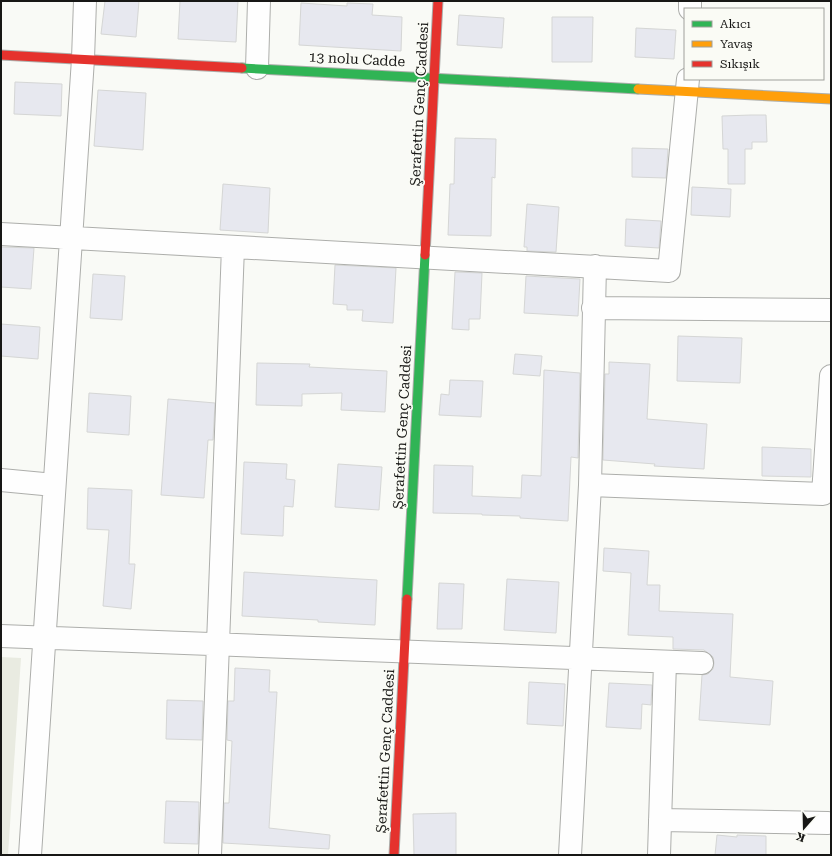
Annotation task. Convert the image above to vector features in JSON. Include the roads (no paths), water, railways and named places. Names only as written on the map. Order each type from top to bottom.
[{"type":"street","points":[[30,855],[83,59],[85,1]]},
{"type":"street","points":[[256,68],[259,1]]},
{"type":"street","name":"Şerafettin Genç Caddesi","points":[[394,855],[438,1]]},
{"type":"street","name":"13 nolu Cadde","points":[[1,55],[434,78],[688,85],[831,99]]},
{"type":"street","points":[[1,234],[669,270],[688,85]]},
{"type":"street","points":[[210,855],[233,246]]},
{"type":"street","points":[[570,855],[590,485],[595,266]]},
{"type":"street","points":[[594,308],[831,310]]},
{"type":"street","points":[[590,485],[822,494],[831,376]]},
{"type":"street","points":[[1,480],[54,485]]},
{"type":"street","points":[[1,636],[702,664]]},
{"type":"street","points":[[659,855],[665,662]]},
{"type":"street","points":[[660,820],[828,823]]}]
